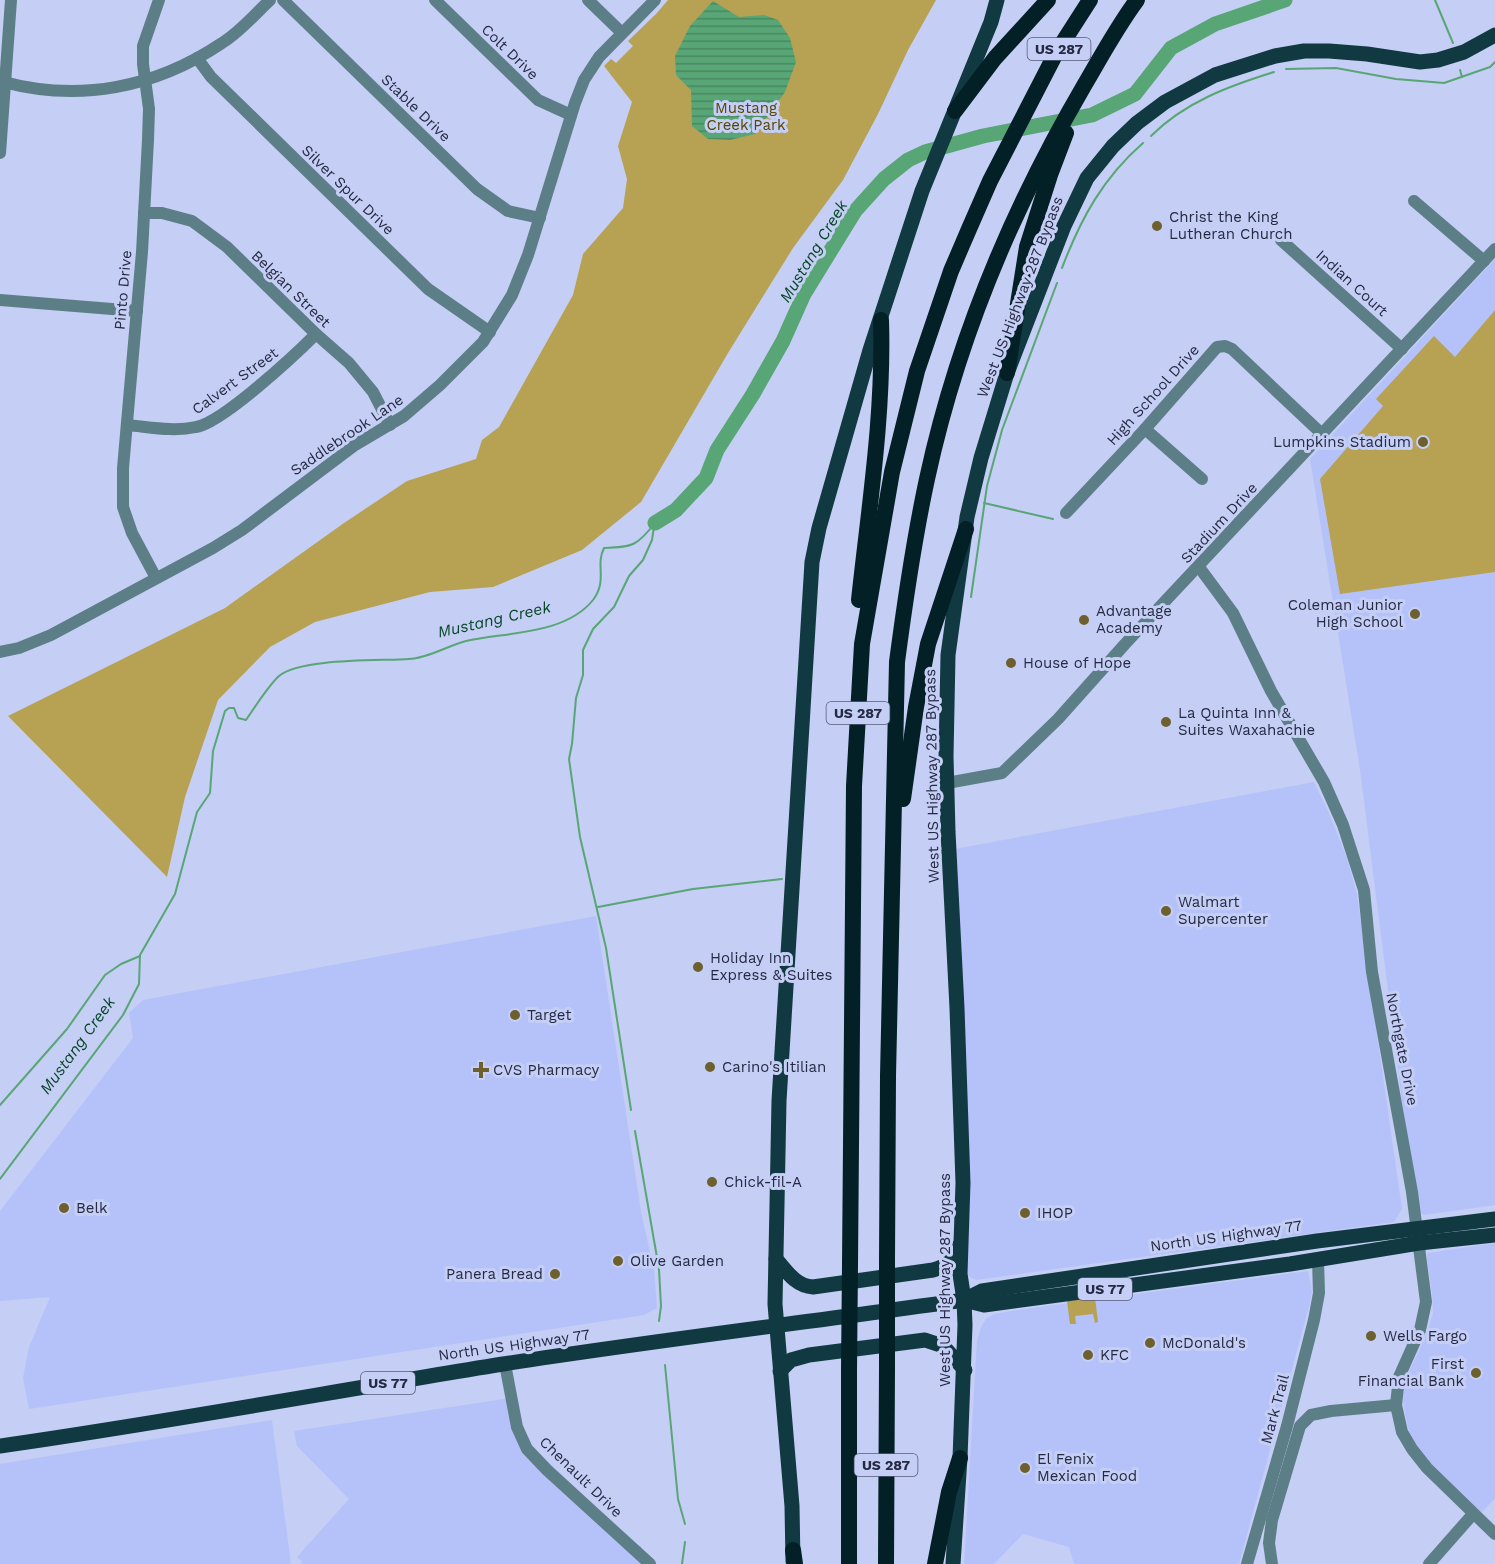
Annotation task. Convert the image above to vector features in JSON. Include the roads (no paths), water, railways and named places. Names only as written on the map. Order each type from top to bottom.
[{"type":"highway","points":[[953,115],[995,58],[1048,0]]},
{"type":"highway","name":"US 287","points":[[849,1564],[854,786],[862,644],[891,472],[917,371],[951,271],[990,181],[1031,101],[1056,53],[1090,0]]},
{"type":"highway","name":"US 287","points":[[886,1564],[888,1065],[897,662],[903,611],[927,478],[969,332],[1016,213],[1046,165],[1085,83],[1116,29],[1137,0]]},
{"type":"highway","points":[[1006,373],[1027,247],[1046,165]]},
{"type":"highway","points":[[861,664],[857,649],[857,620],[878,423],[882,366],[881,320]]},
{"type":"highway","points":[[893,859],[928,644],[966,529]]},
{"type":"highway","points":[[935,1564],[949,1492],[960,1458]]},
{"type":"main road","points":[[794,1560],[792,1506],[775,1304],[780,1101],[812,562],[824,509],[922,191],[998,0]]},
{"type":"main road","name":"West US Highway 287 Bypass","points":[[953,1564],[965,1370],[964,1300],[960,1274],[963,1183],[947,783],[948,655],[966,529],[981,458],[1006,373],[1064,226],[1088,178],[1113,146],[1137,123],[1165,102],[1215,75],[1275,56],[1304,51],[1329,51],[1420,62],[1438,60],[1464,52],[1495,35]]},
{"type":"main road","name":"North US Highway 77","points":[[964,1300],[984,1305],[1318,1260],[1495,1219]]},
{"type":"main road","name":"North US Highway 77","points":[[0,1446],[155,1423],[298,1397],[505,1364],[964,1300],[982,1291],[1246,1251],[1418,1236],[1495,1235]]},
{"type":"main road","points":[[776,1259],[795,1280],[806,1287],[813,1287],[941,1268],[953,1259],[960,1243]]},
{"type":"main road","points":[[1246,1251],[1246,1269]]},
{"type":"main road","points":[[780,1371],[796,1358],[925,1340],[943,1346],[965,1370]]},
{"type":"street","name":"Pinto Drive","points":[[156,578],[132,533],[123,507],[123,468],[137,311],[149,109],[143,46],[159,0]]},
{"type":"street","points":[[3,82],[75,92],[106,90],[158,77],[224,42],[270,0]]},
{"type":"street","name":"Stable Drive","points":[[283,0],[477,189],[508,211],[540,218]]},
{"type":"street","name":"Colt Drive","points":[[435,0],[538,100],[571,115]]},
{"type":"street","points":[[588,0],[622,33]]},
{"type":"street","name":"Saddlebrook Lane","points":[[0,652],[38,641],[213,548],[242,530],[355,446],[404,416],[466,360],[490,332],[521,277],[584,80],[592,66],[655,0]]},
{"type":"street","points":[[0,153],[7,4]]},
{"type":"street","name":"Silver Spur Drive","points":[[197,58],[211,77],[428,289],[490,332]]},
{"type":"street","points":[[1414,201],[1484,261]]},
{"type":"street","name":"Belgian Street","points":[[144,213],[162,213],[192,220],[227,247],[349,363],[373,392],[390,425]]},
{"type":"street","name":"Indian Court","points":[[1281,240],[1402,349]]},
{"type":"street","name":"Stadium Drive","points":[[947,783],[1002,773],[1058,719],[1125,644],[1495,249]]},
{"type":"street","points":[[0,300],[137,311]]},
{"type":"street","name":"Calvert Street","points":[[127,425],[175,430],[199,427],[215,418],[278,370],[316,334]]},
{"type":"street","name":"High School Drive","points":[[1066,513],[1145,429],[1214,349],[1225,346],[1232,349],[1322,434]]},
{"type":"street","points":[[1145,429],[1202,479]]},
{"type":"street","name":"Northgate Drive","points":[[1198,567],[1233,613],[1271,691],[1324,782],[1343,825],[1364,890],[1372,972],[1395,1091],[1418,1236],[1425,1310],[1399,1377],[1396,1405],[1402,1432],[1412,1449],[1427,1468],[1495,1534]]},
{"type":"street","name":"Mark Trail","points":[[1247,1564],[1287,1426],[1314,1320],[1319,1293],[1318,1260]]},
{"type":"street","name":"Chenault Drive","points":[[505,1364],[516,1422],[527,1449],[650,1564]]},
{"type":"street","points":[[1272,1564],[1269,1543],[1272,1520],[1300,1426],[1311,1415],[1396,1405]]},
{"type":"street","points":[[1429,1564],[1473,1514]]},
{"type":"waterway","name":"Mustang Creek","points":[[655,523],[676,510],[706,478],[717,450],[783,341],[804,294],[855,211],[884,179],[908,160],[925,152],[983,136],[1092,115],[1135,94],[1171,48],[1215,24],[1285,0]]},
{"type":"waterway","points":[[1435,0],[1453,43]]},
{"type":"waterway","points":[[1286,69],[1336,68],[1396,79],[1444,83],[1490,67],[1495,62]]},
{"type":"waterway","points":[[1460,70],[1462,77]]},
{"type":"waterway","points":[[1151,136],[1193,104],[1224,89],[1274,72]]},
{"type":"waterway","points":[[1062,268],[1077,232],[1095,200],[1116,170],[1143,143]]},
{"type":"waterway","points":[[971,597],[987,486],[1002,430],[1057,283]]},
{"type":"waterway","points":[[984,503],[1053,519]]},
{"type":"waterway","name":"Mustang Creek","points":[[0,1179],[123,1015],[139,984],[140,955],[175,894],[197,812],[210,793],[213,751],[225,711],[234,708],[238,718],[246,720],[279,676],[289,670],[304,666],[416,658],[466,641],[534,630],[567,620],[581,611],[597,593],[601,580],[604,548],[634,544],[655,523]]},
{"type":"waterway","points":[[631,1110],[606,948],[580,837],[569,759],[576,698],[583,675],[583,650],[593,629],[614,607],[629,576],[643,560],[652,540],[654,526]]},
{"type":"waterway","points":[[598,907],[693,889],[782,879]]},
{"type":"waterway","points":[[0,1105],[67,1029],[105,975],[121,964],[140,956]]},
{"type":"waterway","points":[[635,1131],[659,1269],[661,1306],[659,1321]]},
{"type":"waterway","points":[[665,1365],[678,1499],[685,1524]]},
{"type":"waterway","points":[[682,1564],[685,1542]]},
{"type":"place","name":"Christ the King Lutheran Church","points":[[1157,226]]},
{"type":"place","name":"Lumpkins Stadium","points":[[1423,442]]},
{"type":"place","name":"Coleman Junior High School","points":[[1415,614]]},
{"type":"place","name":"Advantage Academy","points":[[1084,620]]},
{"type":"place","name":"House of Hope","points":[[1011,663]]},
{"type":"place","name":"La Quinta Inn & Suites Waxahachie","points":[[1166,722]]},
{"type":"place","name":"Walmart Supercenter","points":[[1166,911]]},
{"type":"place","name":"Holiday Inn Express & Suites","points":[[698,967]]},
{"type":"place","name":"Target","points":[[515,1015]]},
{"type":"place","name":"Carino's Itilian","points":[[710,1067]]},
{"type":"place","name":"CVS Pharmacy","points":[[481,1070]]},
{"type":"place","name":"Chick-fil-A","points":[[712,1182]]},
{"type":"place","name":"Belk","points":[[64,1208]]},
{"type":"place","name":"IHOP","points":[[1025,1213]]},
{"type":"place","name":"Olive Garden","points":[[618,1261]]},
{"type":"place","name":"Panera Bread","points":[[555,1274]]},
{"type":"place","name":"Wells Fargo","points":[[1371,1336]]},
{"type":"place","name":"McDonald's","points":[[1150,1343]]},
{"type":"place","name":"KFC","points":[[1088,1355]]},
{"type":"place","name":"First Financial Bank","points":[[1476,1373]]},
{"type":"place","name":"El Fenix Mexican Food","points":[[1025,1468]]},
{"type":"park label","name":"Mustang Creek Park","points":[[746,116]]}]
